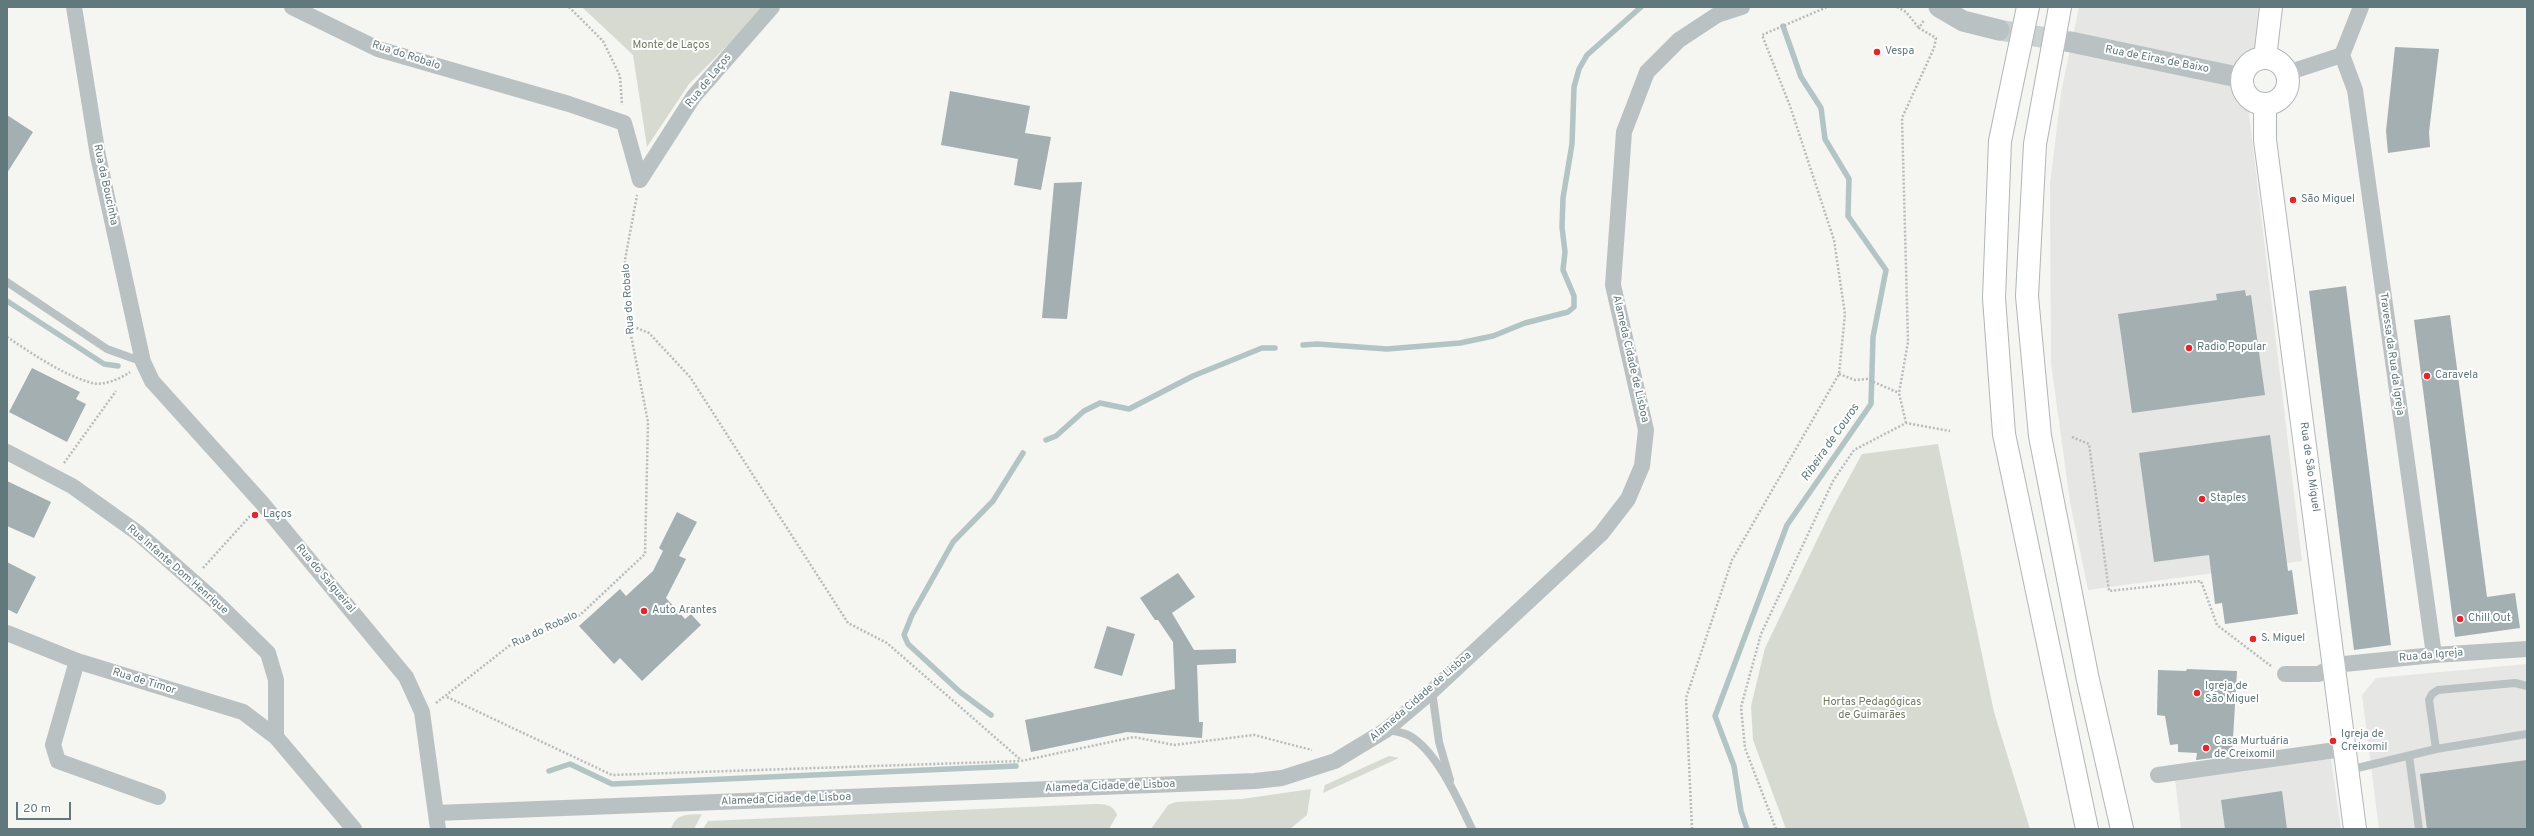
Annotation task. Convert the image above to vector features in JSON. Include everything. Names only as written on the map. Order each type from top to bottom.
[{"type":"main road","points":[[2028,7],[2000,141],[1994,298],[2004,434],[2087,829]]},
{"type":"main road","points":[[2060,7],[2035,144],[2027,296],[2040,436],[2088,680],[2122,829]]},
{"type":"main road","points":[[2265,58],[2271,7]]},
{"type":"main road","points":[[2265,58],[2278,62],[2287,73],[2288,88],[2284,94],[2279,100],[2265,104],[2252,101],[2247,96],[2242,84],[2244,71],[2253,62],[2265,58]]},
{"type":"main road","name":"Rua de São Miguel","points":[[2265,104],[2265,140],[2334,665],[2346,771],[2355,829]]},
{"type":"street","name":"Rua da Boucinha","points":[[74,7],[98,156],[143,362]]},
{"type":"street","name":"Rua do Robalo","points":[[292,7],[378,49],[569,104],[624,123]]},
{"type":"street","name":"Rua de Laços","points":[[640,180],[694,96],[772,7]]},
{"type":"street","name":"Alameda Cidade de Lisboa","points":[[436,812],[1255,781],[1282,778],[1341,758],[1386,730],[1432,691],[1601,534],[1628,498],[1642,466],[1646,430],[1613,285],[1624,132],[1647,72],[1679,40],[1717,15],[1742,7]]},
{"type":"street","points":[[2287,73],[2342,55],[2361,7]]},
{"type":"street","points":[[1932,13],[1999,30]]},
{"type":"street","name":"Rua de Eiras de Baixo","points":[[2071,42],[2242,78]]},
{"type":"street","name":"Travessa da Rua da Igreja","points":[[2342,55],[2355,90],[2434,655]]},
{"type":"street","points":[[624,123],[640,180]]},
{"type":"street","name":"Rua do Salgueiral","points":[[143,362],[152,381],[262,503],[406,677],[422,712],[438,829]]},
{"type":"street","name":"Rua Infante Dom Henrique","points":[[7,452],[72,486],[138,533],[192,580],[268,653],[276,680],[276,736]]},
{"type":"street","name":"Rua de Timor","points":[[7,633],[77,661],[243,712],[276,736],[354,829]]},
{"type":"street","name":"Rua da Igreja","points":[[2334,665],[2527,648]]},
{"type":"street","points":[[77,661],[53,745],[58,761],[158,798]]},
{"type":"street","points":[[2285,674],[2320,674],[2334,665]]},
{"type":"street","points":[[2158,775],[2344,749]]},
{"type":"lane","points":[[7,282],[107,349],[143,362]]},
{"type":"lane","points":[[2436,749],[2429,700],[2432,694],[2438,690],[2515,683],[2527,686]]},
{"type":"lane","points":[[1432,691],[1439,742],[1451,787]]},
{"type":"lane","points":[[1386,730],[1408,735],[1421,744],[1451,787],[1472,829]]},
{"type":"lane","points":[[2346,771],[2436,749],[2527,734]]},
{"type":"lane","points":[[2409,756],[2419,829]]},
{"type":"path","points":[[570,7],[603,41],[620,76],[624,123]]},
{"type":"path","points":[[1692,829],[1686,698],[1732,560],[1838,374],[1845,314],[1834,240],[1790,106],[1762,35],[1827,7]]},
{"type":"path","points":[[1897,7],[1906,12],[1919,28],[1936,38],[1934,48],[1902,118],[1908,342],[1899,392],[1906,423]]},
{"type":"path","points":[[1919,28],[1932,13]]},
{"type":"path","name":"Rua do Robalo","points":[[422,712],[447,697],[509,646],[580,615],[645,554],[648,422],[629,325],[626,260],[640,180]]},
{"type":"path","points":[[629,325],[649,334],[690,377],[848,623],[887,643],[1021,760]]},
{"type":"path","points":[[7,337],[47,363],[93,383],[120,379],[143,362]]},
{"type":"path","points":[[1838,374],[1855,380],[1867,379],[1899,392]]},
{"type":"path","points":[[54,477],[116,391]]},
{"type":"path","points":[[1776,829],[1745,748],[1741,707],[1761,634],[1833,481],[1854,450],[1906,423],[1950,431]]},
{"type":"path","points":[[2072,437],[2089,444],[2109,591],[2201,581],[2218,625],[2263,661],[2285,674]]},
{"type":"path","points":[[192,580],[262,503]]},
{"type":"path","points":[[447,697],[612,775],[1021,760],[1134,737],[1174,745],[1254,735],[1341,758]]},
{"type":"shaded area","points":[[2079,7],[2258,7],[2249,113],[2302,561],[2088,590],[2070,502],[2051,363],[2050,184],[2061,93]]},
{"type":"shaded area","points":[[2527,664],[2527,829],[2379,829],[2362,695],[2376,678]]},
{"type":"shaded area","points":[[2331,759],[2341,829],[2181,829],[2175,779]]},
{"type":"green space","name":"Monte de Laços","points":[[582,7],[766,7],[689,84],[647,147],[633,55]]},
{"type":"green space","name":"Hortas Pedagógicas de Guimarães","points":[[1938,444],[1994,712],[2030,829],[1786,829],[1753,740],[1751,706],[1765,648],[1831,511],[1862,454]]},
{"type":"green space","points":[[1389,756],[1399,758],[1323,793],[1325,785]]},
{"type":"green space","points":[[1311,789],[1307,815],[1290,829],[1151,829],[1168,805],[1176,802],[1242,799]]},
{"type":"green space","points":[[1094,804],[1108,805],[1115,811],[1117,815],[1109,829],[703,829],[708,821]]},
{"type":"green space","points":[[702,814],[694,829],[671,829],[679,817]]},
{"type":"building","points":[[2395,47],[2439,49],[2429,132],[2430,147],[2388,153],[2386,131]]},
{"type":"building","points":[[950,91],[1030,106],[1025,133],[1051,137],[1041,190],[1014,185],[1018,159],[941,145]]},
{"type":"building","points":[[7,115],[33,132],[7,173]]},
{"type":"building","points":[[1082,182],[1067,319],[1042,318],[1054,183]]},
{"type":"building","points":[[2346,286],[2391,645],[2354,650],[2309,291]]},
{"type":"building","points":[[2245,290],[2246,296],[2251,295],[2265,395],[2132,413],[2118,314],[2217,300],[2216,294]]},
{"type":"building","points":[[2450,315],[2487,597],[2515,593],[2520,628],[2455,637],[2414,320]]},
{"type":"building","points":[[32,368],[80,392],[76,399],[86,404],[67,442],[9,412]]},
{"type":"building","points":[[2270,435],[2288,571],[2292,570],[2298,614],[2225,624],[2222,603],[2215,604],[2209,555],[2154,562],[2139,453]]},
{"type":"building","points":[[7,481],[51,502],[34,538],[7,526]]},
{"type":"building","points":[[677,512],[697,522],[679,556],[686,559],[666,598],[685,619],[691,614],[701,625],[642,681],[620,658],[614,664],[579,626],[620,589],[626,596],[653,571],[663,551],[659,548]]},
{"type":"building","points":[[7,562],[36,577],[17,614],[7,609]]},
{"type":"building","points":[[1178,573],[1195,597],[1172,613],[1194,650],[1236,649],[1236,663],[1197,665],[1199,722],[1203,722],[1202,738],[1127,732],[1031,752],[1025,720],[1175,689],[1173,642],[1158,620],[1155,620],[1140,598]]},
{"type":"building","points":[[1107,626],[1135,634],[1122,676],[1094,668]]},
{"type":"building","points":[[2187,669],[2237,671],[2232,755],[2212,753],[2212,758],[2196,760],[2197,753],[2178,752],[2178,744],[2170,745],[2165,716],[2157,715],[2158,670],[2186,671]]},
{"type":"building","points":[[2527,760],[2527,829],[2427,829],[2420,774]]},
{"type":"building","points":[[2282,791],[2287,829],[2225,829],[2221,800]]},
{"type":"waterway","points":[[1303,345],[1317,344],[1387,349],[1460,343],[1493,336],[1525,323],[1568,312],[1574,307],[1574,296],[1563,270],[1565,252],[1562,227],[1563,198],[1572,144],[1574,87],[1579,69],[1587,55],[1641,7]]},
{"type":"waterway","name":"Ribeira de Couros","points":[[1747,829],[1741,811],[1734,766],[1715,716],[1787,525],[1871,404],[1873,337],[1886,270],[1848,216],[1849,179],[1825,139],[1821,108],[1801,77],[1783,26]]},
{"type":"waterway","points":[[7,301],[104,364],[118,366]]},
{"type":"waterway","points":[[1046,440],[1056,436],[1084,411],[1100,403],[1129,409],[1193,376],[1262,348],[1275,348]]},
{"type":"waterway","points":[[991,715],[960,692],[908,644],[904,635],[912,615],[953,542],[993,501],[1023,453]]},
{"type":"waterway","points":[[549,771],[570,764],[612,784],[1016,766]]},
{"type":"tunnel","points":[[1999,30],[2070,42]]},
{"type":"place","name":"Vespa","points":[[1877,52]]},
{"type":"place","name":"São Miguel","points":[[2293,200]]},
{"type":"place","name":"Radio Popular","points":[[2189,348]]},
{"type":"place","name":"Caravela","points":[[2427,376]]},
{"type":"place","name":"Staples","points":[[2202,499]]},
{"type":"place","name":"Laços","points":[[255,515]]},
{"type":"place","name":"Auto Arantes","points":[[644,611]]},
{"type":"place","name":"Chill Out","points":[[2460,619]]},
{"type":"place","name":"S. Miguel","points":[[2253,639]]},
{"type":"place","name":"Igreja de São Miguel","points":[[2197,693]]},
{"type":"place","name":"Igreja de Creixomil","points":[[2333,741]]},
{"type":"place","name":"Casa Murtuária de Creixomil","points":[[2206,748]]}]
